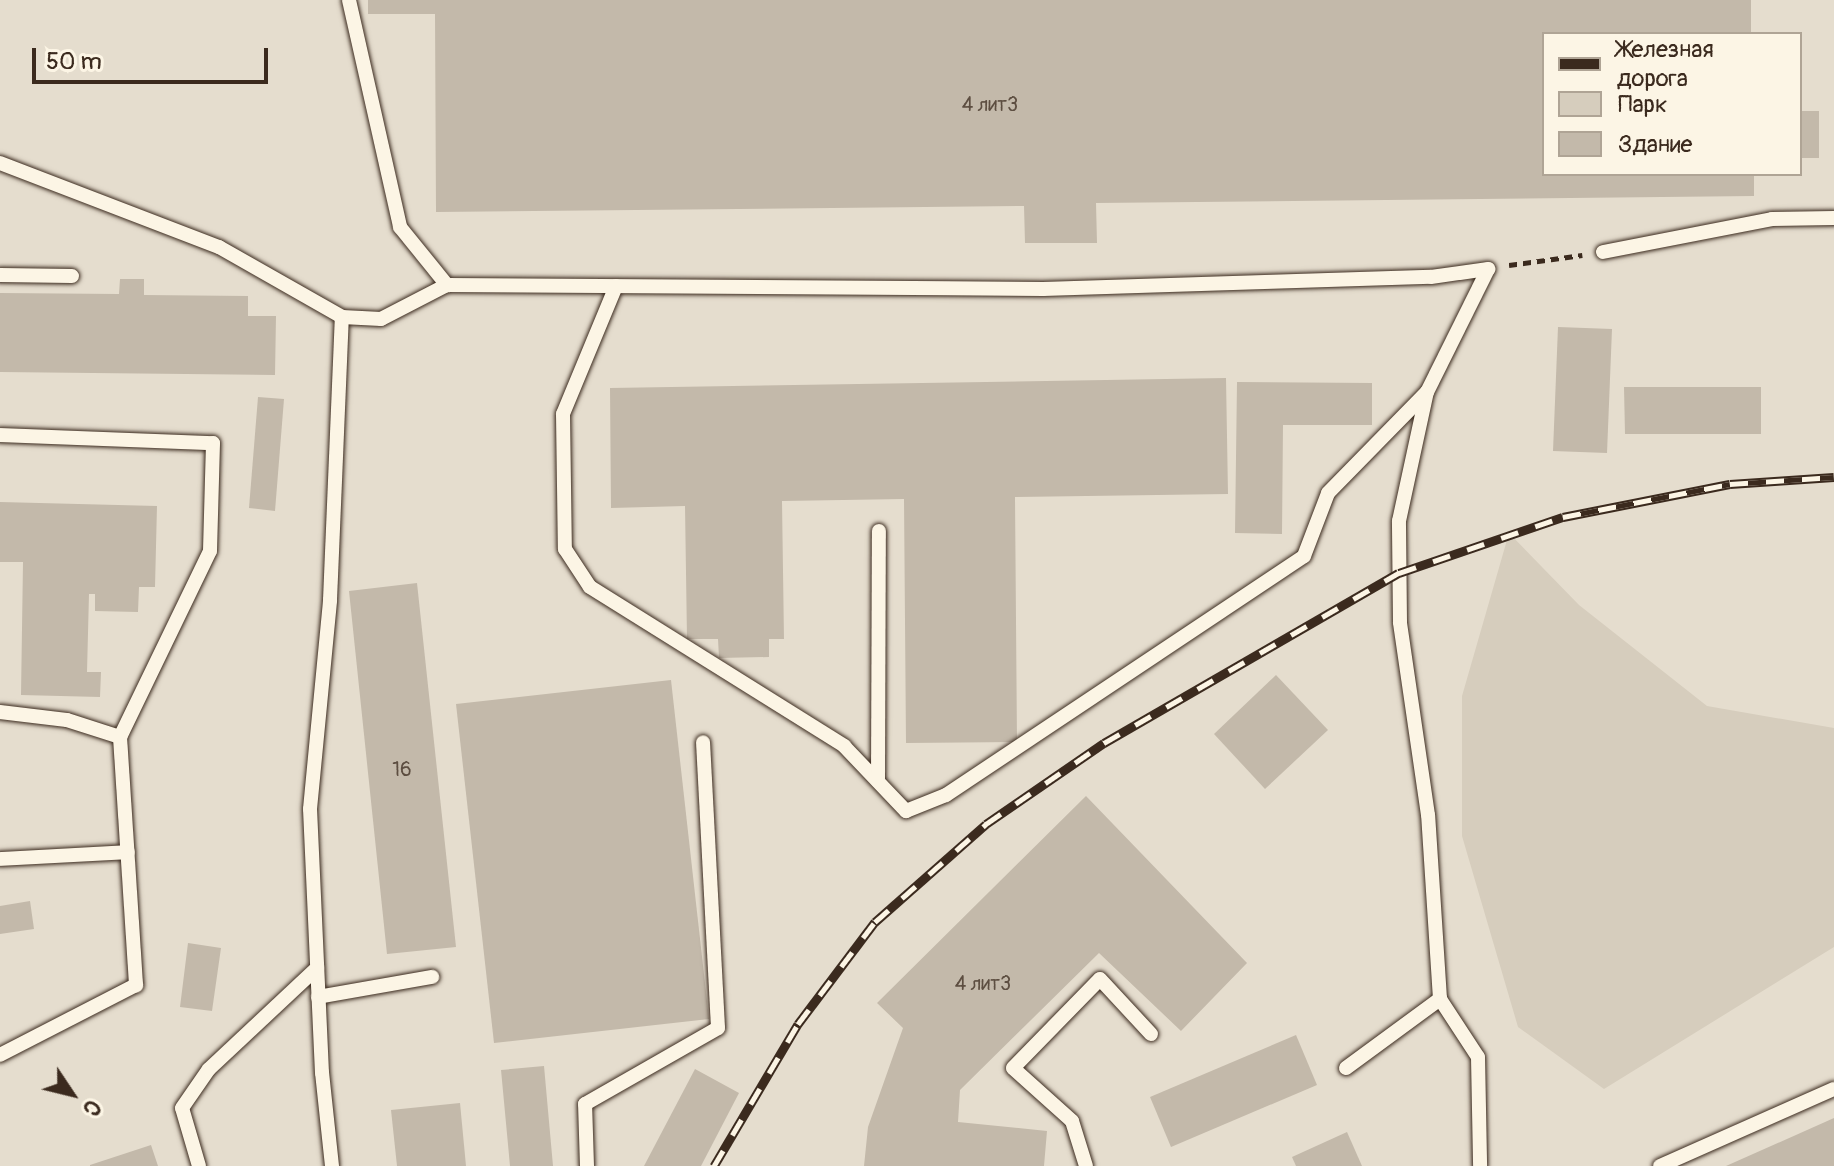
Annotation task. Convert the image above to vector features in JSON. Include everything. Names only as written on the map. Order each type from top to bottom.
[{"type":"lane","points":[[349,0],[400,227],[447,285]]},
{"type":"lane","points":[[0,163],[219,247],[342,317],[381,319],[447,285],[1043,289],[1431,277],[1488,269]]},
{"type":"lane","points":[[1603,252],[1772,219],[1834,218]]},
{"type":"lane","points":[[1480,1166],[1478,1057],[1440,999],[1428,815],[1400,622],[1399,521],[1427,392],[1488,269]]},
{"type":"lane","points":[[0,275],[72,276]]},
{"type":"lane","points":[[616,286],[563,414],[565,549],[590,587],[844,746],[906,811],[946,795],[1304,556],[1328,493],[1427,392]]},
{"type":"lane","points":[[332,1166],[318,997],[310,809],[330,600],[342,317]]},
{"type":"lane","points":[[0,435],[213,443],[210,551],[120,737],[136,985],[0,1055]]},
{"type":"lane","points":[[878,781],[879,531]]},
{"type":"lane","points":[[0,712],[67,720],[120,737]]},
{"type":"lane","points":[[587,1166],[585,1104],[718,1028],[703,742]]},
{"type":"lane","points":[[0,859],[128,852]]},
{"type":"lane","points":[[199,1166],[182,1108],[209,1069],[317,968]]},
{"type":"lane","points":[[318,997],[432,977]]},
{"type":"lane","points":[[1086,1166],[1072,1121],[1013,1068],[1100,979],[1151,1034]]},
{"type":"lane","points":[[1346,1068],[1440,999]]},
{"type":"lane","points":[[1660,1166],[1834,1089]]},
{"type":"path","points":[[1488,269],[1603,252]]},
{"type":"shaded area","points":[[0,0],[1834,0],[1834,1166],[0,1166]]},
{"type":"green space","points":[[1509,533],[1579,605],[1707,706],[1834,728],[1834,947],[1604,1089],[1518,1027],[1462,836],[1462,696]]},
{"type":"building","points":[[368,0],[1751,0],[1751,32],[1542,32],[1542,176],[1754,176],[1754,196],[1096,203],[1097,243],[1025,243],[1024,206],[436,212],[435,14],[368,14]]},
{"type":"building","points":[[1802,111],[1819,111],[1819,158],[1802,158]]},
{"type":"building","points":[[120,279],[144,279],[144,295],[248,296],[248,316],[276,316],[275,375],[0,372],[0,293],[119,294]]},
{"type":"building","points":[[1558,327],[1612,329],[1607,453],[1553,451]]},
{"type":"building","points":[[1226,378],[1228,494],[1015,497],[1017,742],[906,743],[904,499],[782,501],[784,639],[769,639],[769,657],[719,658],[718,639],[687,639],[685,506],[611,508],[610,388]]},
{"type":"building","points":[[1237,382],[1372,383],[1372,425],[1283,425],[1282,534],[1235,533]]},
{"type":"building","points":[[1624,387],[1761,387],[1761,434],[1625,434]]},
{"type":"building","points":[[258,397],[284,399],[275,511],[249,508]]},
{"type":"building","points":[[0,502],[157,506],[155,587],[139,587],[138,612],[95,611],[95,594],[89,594],[87,672],[101,672],[100,697],[21,695],[23,562],[0,562]]},
{"type":"building","points":[[417,583],[456,947],[387,954],[349,591]]},
{"type":"building","points":[[1276,675],[1328,730],[1265,789],[1214,734]]},
{"type":"building","points":[[671,680],[709,1019],[494,1043],[456,704]]},
{"type":"building","points":[[1086,796],[1247,963],[1181,1031],[1099,953],[960,1090],[958,1122],[1047,1131],[1044,1166],[864,1166],[868,1127],[903,1028],[877,1003]]},
{"type":"building","points":[[30,901],[34,929],[0,934],[0,906]]},
{"type":"building","points":[[188,943],[221,948],[212,1011],[180,1007]]},
{"type":"building","points":[[1296,1035],[1317,1085],[1171,1147],[1150,1097]]},
{"type":"building","points":[[544,1066],[553,1166],[510,1166],[501,1070]]},
{"type":"building","points":[[695,1069],[739,1093],[701,1166],[644,1166]]},
{"type":"building","points":[[460,1103],[466,1166],[397,1166],[391,1110]]},
{"type":"building","points":[[1834,1118],[1834,1166],[1726,1166]]},
{"type":"building","points":[[1347,1132],[1362,1166],[1296,1166],[1292,1157]]},
{"type":"building","points":[[151,1145],[158,1166],[90,1166],[90,1165]]},
{"type":"railway","points":[[714,1166],[798,1024],[875,922],[986,824],[1104,743],[1399,573],[1563,517],[1730,484],[1834,477]]}]
